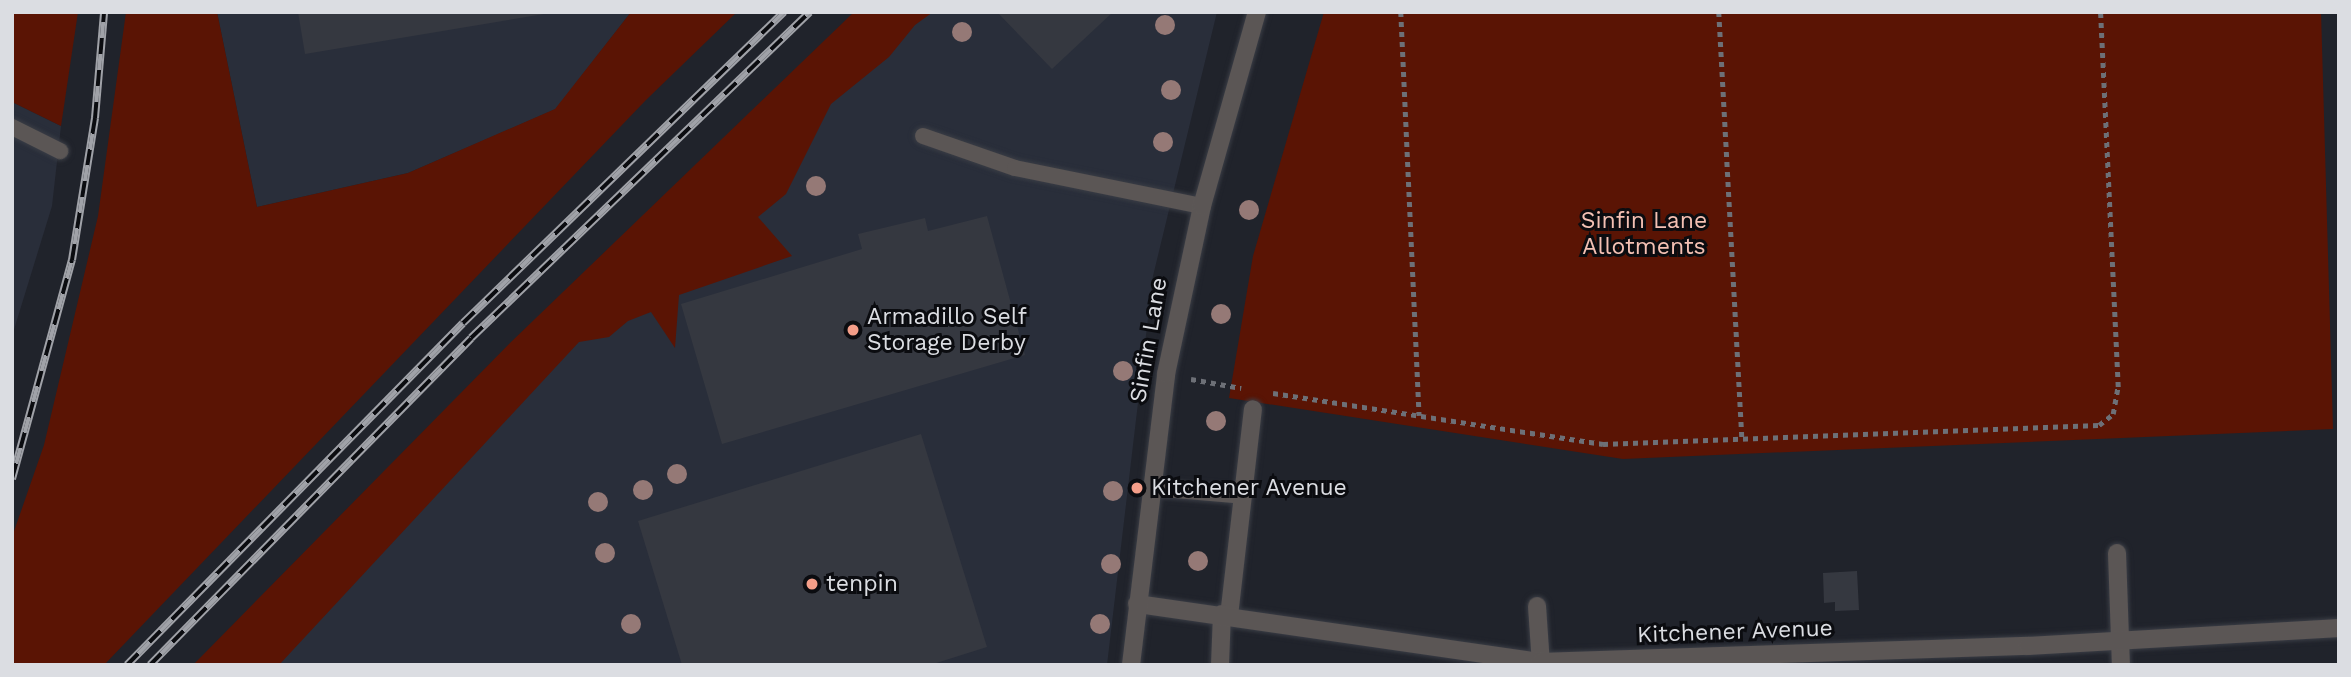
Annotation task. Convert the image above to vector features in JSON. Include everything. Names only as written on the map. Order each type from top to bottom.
[{"type":"street","name":"Sinfin Lane","points":[[1131,665],[1150,488],[1166,374],[1202,206],[1259,12]]},
{"type":"street","points":[[1220,665],[1244,496],[1253,409]]},
{"type":"street","points":[[2117,553],[2121,665]]},
{"type":"street","name":"Kitchener Avenue","points":[[1137,604],[1226,615],[1541,664],[2120,641],[2339,628]]},
{"type":"street","points":[[1537,606],[1541,664]]},
{"type":"lane","points":[[12,127],[60,151]]},
{"type":"lane","points":[[923,136],[1015,168],[1202,206]]},
{"type":"lane","points":[[1150,488],[1244,496]]},
{"type":"path","points":[[1401,12],[1419,416]]},
{"type":"path","points":[[1719,12],[1742,439]]},
{"type":"path","points":[[1270,393],[1603,444],[2099,425],[2113,414],[2118,387],[2100,12]]},
{"type":"path","points":[[1166,374],[1256,391]]},
{"type":"shaded area","points":[[217,12],[631,12],[556,109],[408,173],[257,207]]},
{"type":"shaded area","points":[[893,12],[1217,12],[1153,276],[1107,665],[248,665]]},
{"type":"shaded area","points":[[12,102],[61,126],[52,206],[12,336]]},
{"type":"green space","points":[[12,12],[78,12],[61,126],[12,102]]},
{"type":"green space","points":[[126,12],[217,12],[257,207],[408,173],[555,109],[631,12],[737,12],[646,100],[104,665],[12,665],[12,537],[44,445],[98,216]]},
{"type":"green space","points":[[854,12],[933,12],[915,25],[889,57],[831,104],[786,194],[758,217],[792,256],[679,295],[675,348],[651,312],[628,321],[609,337],[579,342],[279,665],[193,665],[511,342]]},
{"type":"green space","name":"Sinfin Lane Allotments","points":[[1324,12],[2321,12],[2333,429],[1623,459],[1229,398],[1253,256]]},
{"type":"building","points":[[298,12],[544,12],[544,14],[305,54]]},
{"type":"building","points":[[997,12],[1113,12],[1052,69]]},
{"type":"building","name":"Armadillo Self Storage Derby","points":[[987,216],[1025,355],[722,444],[681,304],[862,249],[858,234],[925,218],[928,231]]},
{"type":"building","name":"tenpin","points":[[921,434],[987,647],[930,665],[682,665],[638,521]]},
{"type":"building","points":[[1857,571],[1859,610],[1835,611],[1835,602],[1824,603],[1823,573]]},
{"type":"railway","points":[[12,479],[72,260],[95,118],[104,12]]},
{"type":"railway","points":[[127,665],[463,323],[784,12]]},
{"type":"railway","points":[[150,665],[471,338],[810,12]]},
{"type":"place","name":"Armadillo Self Storage Derby","points":[[853,330]]},
{"type":"place","name":"Kitchener Avenue","points":[[1137,488]]},
{"type":"place","name":"tenpin","points":[[812,584]]}]
